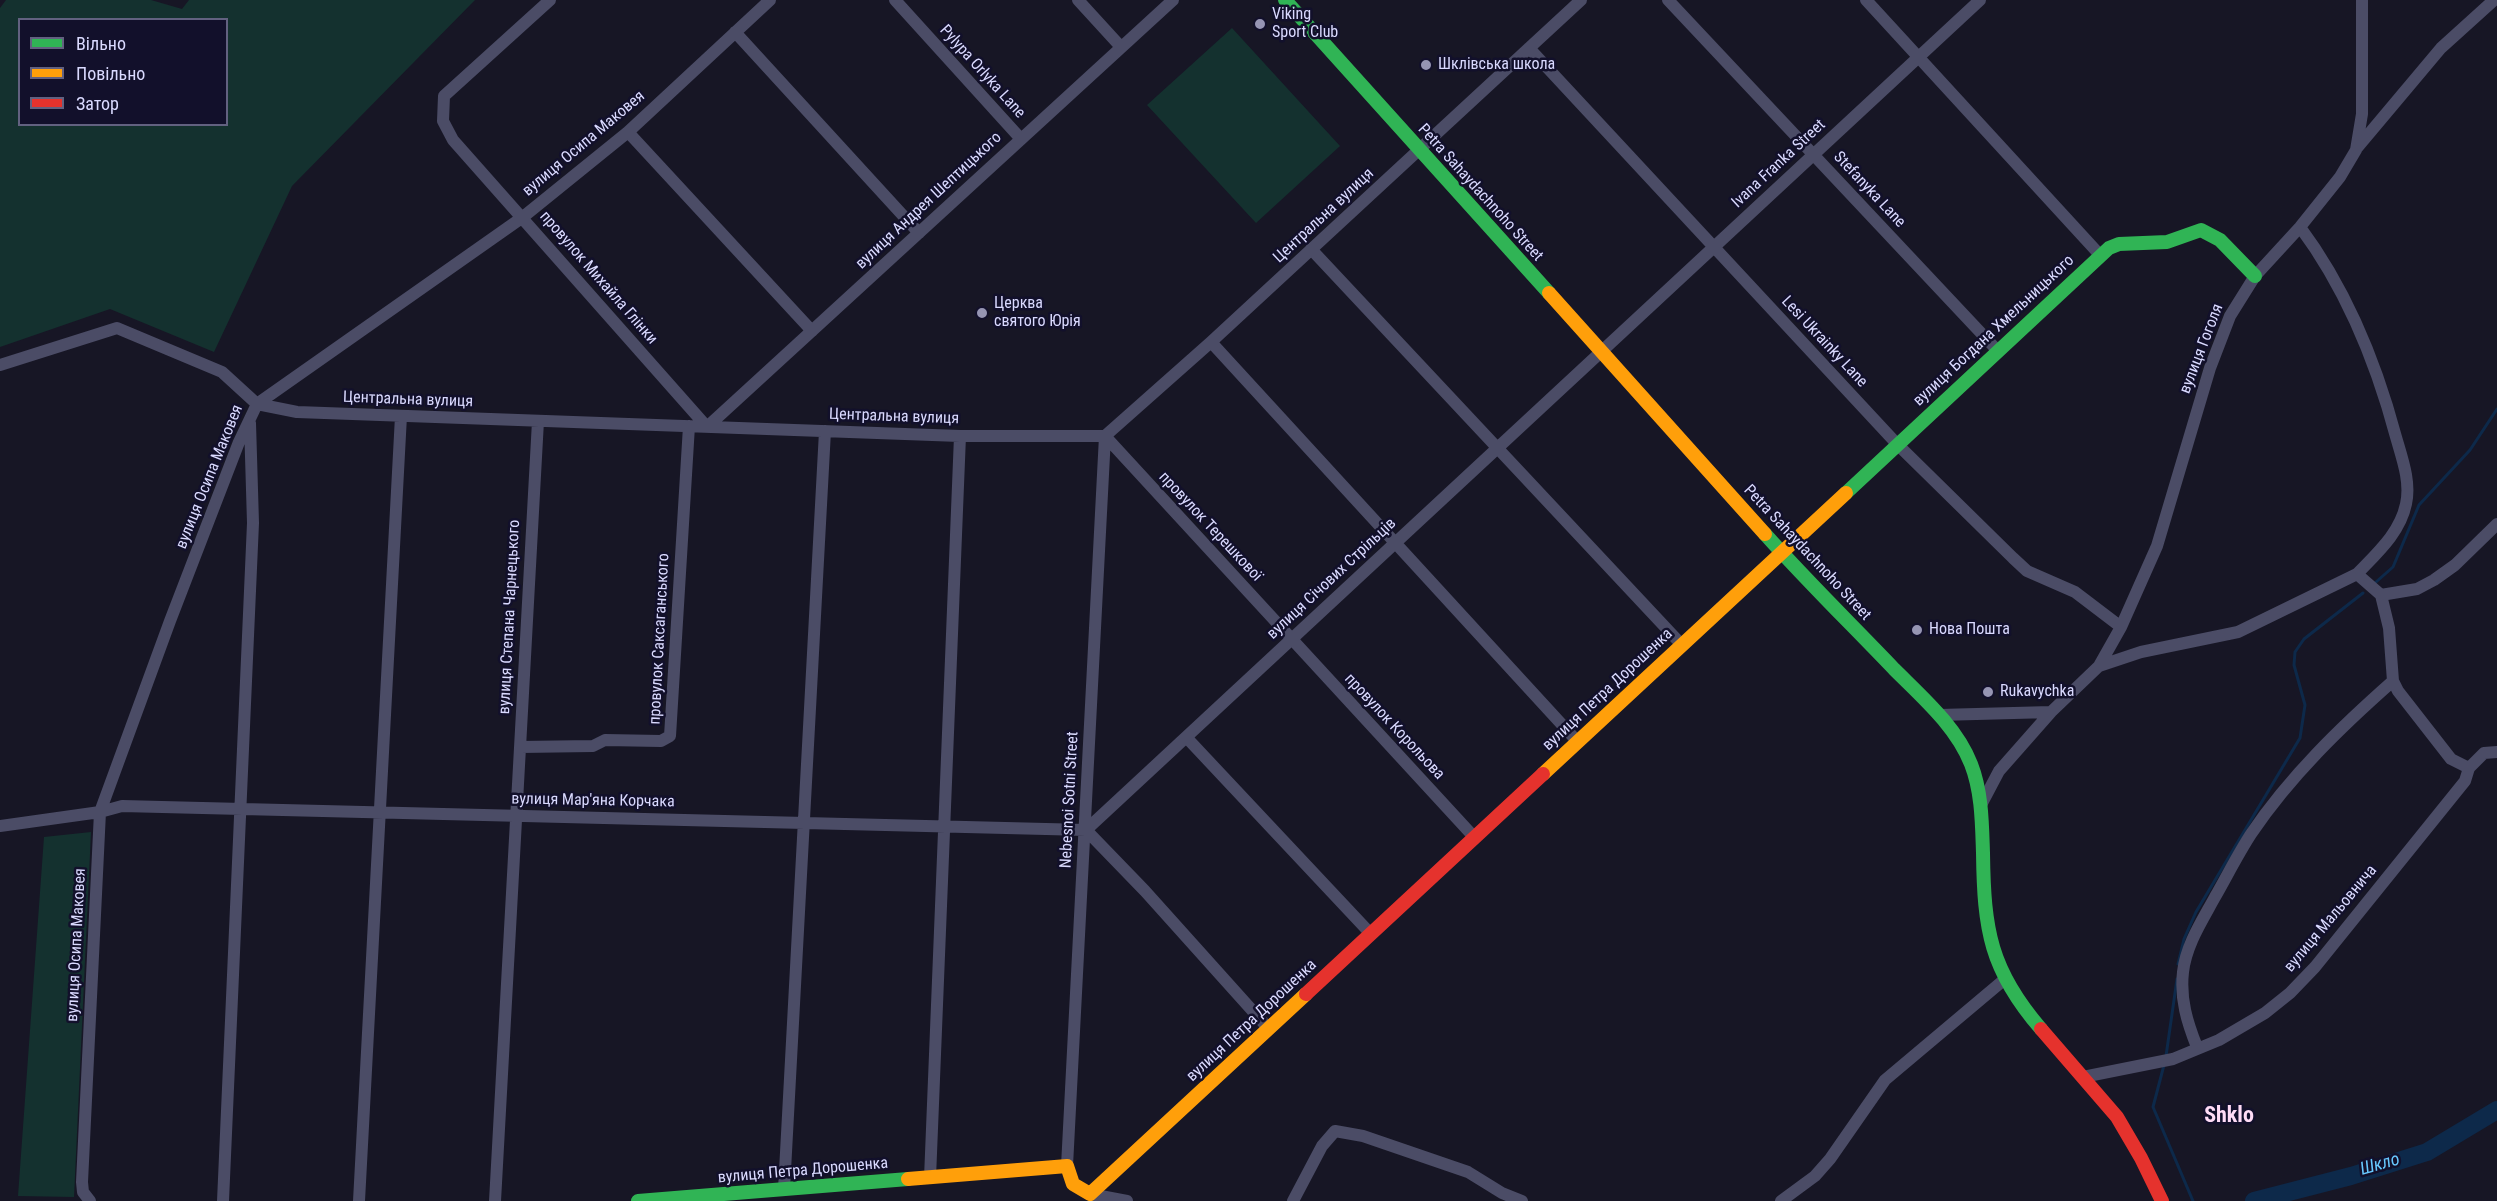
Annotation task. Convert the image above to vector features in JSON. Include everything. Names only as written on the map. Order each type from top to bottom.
[{"type":"street","name":"провулок Михайла Глінки","points":[[550,0],[444,96],[443,121],[453,140],[707,427]]},
{"type":"street","name":"вулиця Осипа Маковея","points":[[89,1199],[82,1182],[100,812],[170,621],[257,404],[523,217],[628,132],[770,0]]},
{"type":"street","name":"Pylypa Orlyka Lane","points":[[895,0],[1021,139]]},
{"type":"street","points":[[1078,0],[1121,47]]},
{"type":"street","name":"вулиця Андрея Шептицького","points":[[707,427],[1173,0]]},
{"type":"street","name":"Petra Sahaydachnoho Street","points":[[1285,0],[1781,552],[1939,715],[1960,742],[1974,772],[1980,808],[1991,945],[2005,979],[2033,1020],[2116,1116],[2160,1198]]},
{"type":"street","name":"Центральна вулиця","points":[[257,404],[297,412],[401,416],[960,436],[1105,436],[1211,342],[1581,0]]},
{"type":"street","name":"Stefanyka Lane","points":[[1668,0],[1997,350]]},
{"type":"street","points":[[1866,0],[2100,255]]},
{"type":"street","name":"Ivana Franka Street","points":[[1601,352],[1980,0]]},
{"type":"street","name":"вулиця Гоголя","points":[[1980,808],[1999,771],[2050,712],[2099,666],[2121,627],[2157,546],[2210,368],[2230,316],[2255,276],[2300,227],[2340,177],[2356,150],[2362,114],[2362,0]]},
{"type":"street","points":[[2356,150],[2441,48],[2494,0]]},
{"type":"street","points":[[735,32],[919,233]]},
{"type":"street","name":"Lesi Ukrainky Lane","points":[[1529,48],[1897,444],[2027,571],[2075,592],[2121,627]]},
{"type":"street","points":[[628,132],[812,331]]},
{"type":"street","points":[[2099,666],[2141,652],[2238,632],[2357,574],[2397,528],[2406,504],[2407,481],[2387,403],[2365,341],[2330,272],[2300,227]]},
{"type":"street","name":"вулиця Богдана Хмельницького","points":[[1781,552],[2100,255],[2120,244],[2167,242],[2201,230],[2220,240],[2255,276]]},
{"type":"street","points":[[1311,249],[1681,644]]},
{"type":"street","points":[[0,365],[117,328],[222,372],[257,404]]},
{"type":"street","points":[[1211,342],[1577,741]]},
{"type":"street","name":"вулиця Січових Стрільців","points":[[1086,830],[1601,352]]},
{"type":"street","points":[[359,1201],[401,416]]},
{"type":"street","points":[[222,1201],[253,523],[250,419]]},
{"type":"street","name":"вулиця Степана Чарнецького","points":[[495,1201],[538,421]]},
{"type":"street","name":"провулок Саксаганського","points":[[520,747],[593,746],[605,740],[662,741],[670,736],[689,426]]},
{"type":"street","points":[[784,1189],[825,431]]},
{"type":"street","points":[[930,1178],[960,436]]},
{"type":"street","name":"провулок Терешкової","points":[[1105,436],[1291,640]]},
{"type":"street","name":"Nebesnoi Sotni Street","points":[[1066,1167],[1086,830],[1105,436]]},
{"type":"street","points":[[2381,595],[2417,589],[2434,580],[2455,565],[2497,524]]},
{"type":"street","name":"вулиця Петра Дорошенка","points":[[1090,1194],[1781,552]]},
{"type":"street","points":[[2357,574],[2381,595],[2389,628],[2393,681],[2398,691],[2445,752],[2459,764],[2469,768]]},
{"type":"street","name":"провулок Корольова","points":[[1291,640],[1474,837]]},
{"type":"street","points":[[2197,1047],[2185,1013],[2182,996],[2183,970],[2190,945],[2202,922],[2251,834],[2272,806],[2318,753],[2393,681]]},
{"type":"street","points":[[1939,715],[2050,712]]},
{"type":"street","points":[[1186,737],[1370,933]]},
{"type":"street","name":"вулиця Мальовнича","points":[[2083,1077],[2173,1059],[2240,1029],[2290,993],[2315,967],[2465,781],[2469,768],[2484,753],[2497,752]]},
{"type":"street","name":"вулиця Мар'яна Корчака","points":[[0,826],[100,812],[122,806],[1086,830]]},
{"type":"street","points":[[1086,830],[1145,891],[1268,1028]]},
{"type":"street","points":[[1781,1201],[1815,1176],[1830,1159],[1885,1080],[2005,979]]},
{"type":"street","points":[[1293,1201],[1322,1146],[1335,1131],[1363,1136],[1468,1172],[1502,1193],[1522,1201]]},
{"type":"street","points":[[1066,1167],[1073,1187],[1090,1194],[1127,1201]]},
{"type":"street","name":"вулиця Петра Дорошенка","points":[[638,1201],[1066,1167]]},
{"type":"green space","points":[[6,0],[151,0],[182,9],[189,0],[475,0],[292,186],[214,352],[110,309],[0,347],[0,8]]},
{"type":"green space","points":[[1232,28],[1340,146],[1256,223],[1147,105]]},
{"type":"green space","points":[[91,832],[74,1197],[18,1196],[44,837]]},
{"type":"waterway","points":[[2376,582],[2393,567],[2419,505],[2470,450],[2497,409]]},
{"type":"waterway","points":[[2178,964],[2184,939],[2196,912],[2300,738],[2305,705],[2294,665],[2295,652],[2304,639],[2363,593]]},
{"type":"waterway","points":[[2166,1056],[2177,979]]},
{"type":"waterway","points":[[2164,1065],[2153,1107],[2193,1201]]},
{"type":"waterway","name":"Шкло","points":[[2254,1201],[2351,1176],[2427,1152],[2497,1110]]},
{"type":"traffic: fast","points":[[1285,0],[1549,293]]},
{"type":"traffic: fast","points":[[1846,493],[2109,248],[2119,244],[2167,242],[2201,230],[2220,240],[2255,276]]},
{"type":"traffic: fast","points":[[1765,534],[1937,713],[1965,750],[1975,775],[1979,797],[1985,905],[1993,948],[2000,968],[2011,987],[2041,1029]]},
{"type":"traffic: fast","points":[[638,1201],[908,1179]]},
{"type":"traffic: slow","points":[[1549,293],[1765,534]]},
{"type":"traffic: slow","points":[[1543,774],[1846,493]]},
{"type":"traffic: slow","points":[[908,1179],[1067,1166],[1073,1184],[1090,1194],[1306,994]]},
{"type":"traffic: jam","points":[[1306,994],[1543,774]]},
{"type":"traffic: jam","points":[[2041,1029],[2117,1117],[2162,1201]]},
{"type":"place","name":"Viking Sport Club","points":[[1260,24]]},
{"type":"place","name":"Шклівська школа","points":[[1426,65]]},
{"type":"place","name":"Церква святого Юрія","points":[[982,313]]},
{"type":"place","name":"Нова Пошта","points":[[1917,630]]},
{"type":"place","name":"Rukavychka","points":[[1988,692]]},
{"type":"district","name":"Shklo","points":[[2229,1116]]}]
